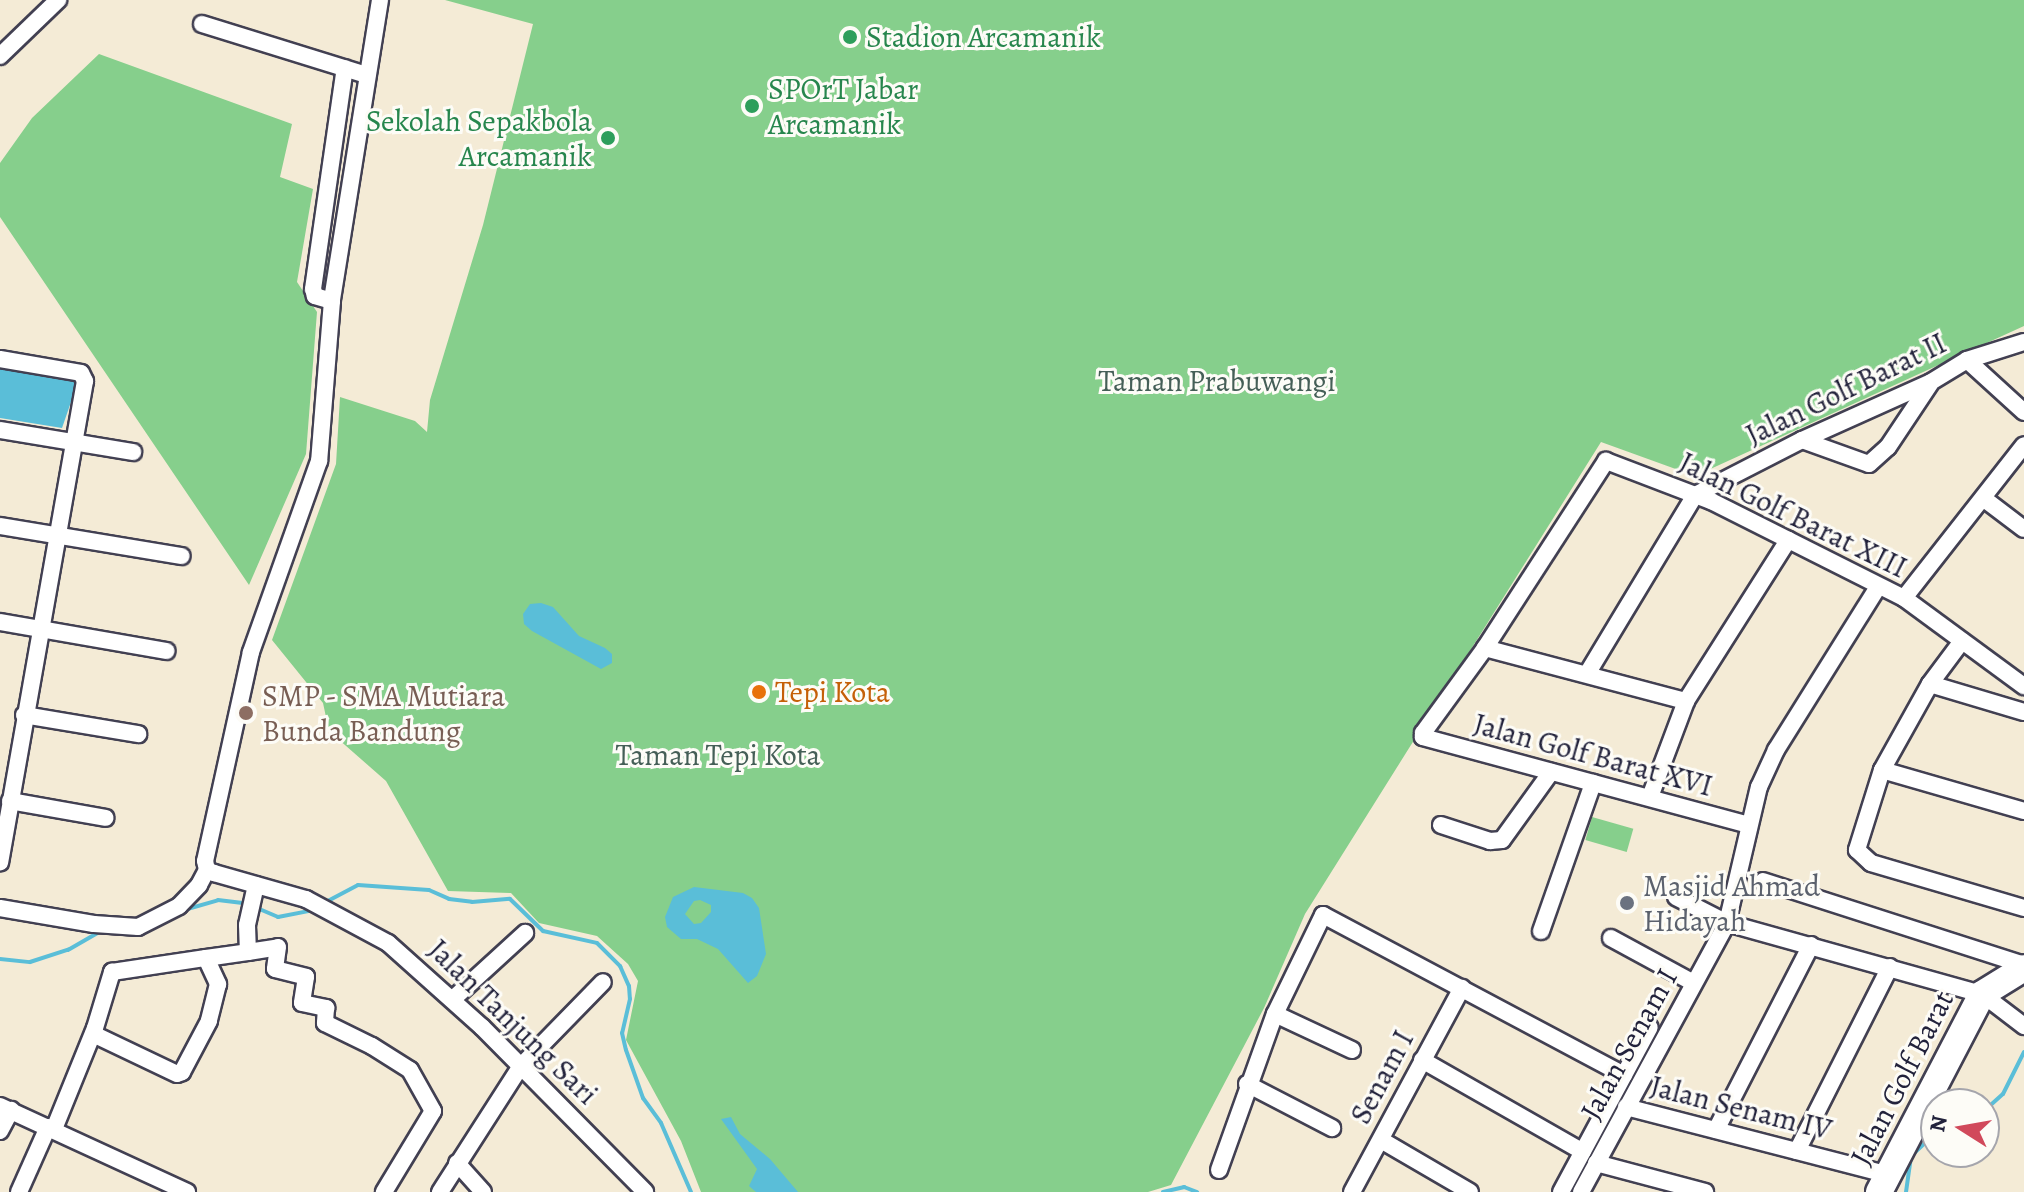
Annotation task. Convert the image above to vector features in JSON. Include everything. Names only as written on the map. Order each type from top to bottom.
[{"type":"main road","name":"Jalan Golf Barat","points":[[1883,1184],[1982,994],[2024,967]]},
{"type":"street","points":[[0,56],[58,0]]},
{"type":"street","points":[[0,908],[94,924],[138,927],[190,897],[207,870],[207,843],[251,652],[319,461],[332,301],[380,0]]},
{"type":"street","points":[[202,24],[367,75]]},
{"type":"street","points":[[332,301],[315,296],[313,289],[345,68]]},
{"type":"street","name":"Jalan Golf Barat II","points":[[1695,495],[1802,440],[1931,382],[1967,360],[2024,342]]},
{"type":"street","points":[[0,359],[83,374],[85,381],[0,863]]},
{"type":"street","points":[[1967,360],[2024,412]]},
{"type":"street","points":[[1802,440],[1869,464],[1888,447],[1931,382]]},
{"type":"street","points":[[0,430],[133,452]]},
{"type":"street","points":[[1904,598],[2024,445]]},
{"type":"street","name":"Jalan Golf Barat XIII","points":[[1423,737],[1485,648],[1603,463],[1608,461],[1695,495],[1904,598],[2024,686]]},
{"type":"street","points":[[1587,674],[1695,495]]},
{"type":"street","points":[[1983,498],[2024,529]]},
{"type":"street","points":[[0,526],[182,556]]},
{"type":"street","points":[[1650,797],[1686,701],[1788,540]]},
{"type":"street","name":"Jalan Senam I","points":[[1581,1192],[1590,1158],[1626,1107],[1727,923],[1759,787],[1776,750],[1878,587]]},
{"type":"street","points":[[0,622],[166,651]]},
{"type":"street","points":[[1962,641],[1930,684],[1882,770],[1857,850],[1871,863],[2024,908]]},
{"type":"street","points":[[1485,648],[1686,701]]},
{"type":"street","points":[[1930,684],[2024,712]]},
{"type":"street","points":[[24,715],[138,734]]},
{"type":"street","name":"Jalan Golf Barat XVI","points":[[1423,737],[1749,825]]},
{"type":"street","points":[[1882,770],[2024,811]]},
{"type":"street","points":[[1441,825],[1490,841],[1502,840],[1551,772]]},
{"type":"street","points":[[1541,931],[1593,783]]},
{"type":"street","points":[[10,801],[106,818]]},
{"type":"street","name":"Jalan Tanjung Sari","points":[[207,870],[252,898],[311,901],[388,943],[453,999],[645,1192]]},
{"type":"street","points":[[1763,881],[2024,967]]},
{"type":"street","points":[[1676,897],[1727,923],[1982,994],[2024,1026]]},
{"type":"street","points":[[248,952],[252,898]]},
{"type":"street","points":[[1219,1170],[1247,1084],[1275,1014],[1323,915],[1624,1075]]},
{"type":"street","points":[[453,999],[525,933]]},
{"type":"street","points":[[1611,938],[1694,983]]},
{"type":"street","points":[[1716,1130],[1811,945]]},
{"type":"street","points":[[19,1192],[93,1034],[112,972],[278,947],[275,969],[306,977],[302,1003],[326,1008],[325,1023],[372,1046],[417,1078],[433,1111],[384,1192]]},
{"type":"street","points":[[93,1034],[177,1074],[182,1072],[209,1021],[218,984],[206,958]]},
{"type":"street","points":[[1797,1151],[1890,967]]},
{"type":"street","points":[[440,1192],[521,1066],[603,982]]},
{"type":"street","name":"Senam I","points":[[1352,1192],[1462,988]]},
{"type":"street","points":[[1275,1014],[1352,1050]]},
{"type":"street","points":[[1561,1192],[1590,1158],[1624,1075],[1650,1027]]},
{"type":"street","points":[[1422,1060],[1590,1158],[1705,1192]]},
{"type":"street","points":[[1247,1084],[1332,1128]]},
{"type":"street","name":"Jalan Senam IV","points":[[1626,1107],[1797,1151],[1883,1184]]},
{"type":"street","points":[[0,1131],[5,1108],[187,1192]]},
{"type":"street","points":[[1381,1140],[1470,1192]]},
{"type":"street","points":[[457,1163],[483,1192]]},
{"type":"green space","name":"Taman Prabuwangi","points":[[445,0],[2024,0],[2024,326],[1695,476],[1601,442],[1305,914],[1264,1008],[1171,1185],[1148,1192],[701,1192],[681,1141],[626,1040],[638,981],[628,964],[597,936],[539,923],[511,893],[448,891],[386,781],[329,731],[323,703],[272,640],[336,464],[340,397],[415,421],[427,432],[430,400],[483,225],[533,24]]},
{"type":"green space","points":[[99,54],[292,124],[280,177],[313,189],[297,282],[317,312],[306,454],[249,585],[0,217],[0,163],[32,118]]},
{"type":"green space","points":[[1592,817],[1633,829],[1627,852],[1585,840]]},
{"type":"water","points":[[0,362],[80,376],[62,428],[0,418]]},
{"type":"water","points":[[541,603],[553,607],[579,636],[605,648],[612,654],[612,663],[601,669],[532,631],[524,624],[523,614],[530,604]]},
{"type":"water","points":[[694,887],[743,893],[752,898],[759,908],[766,954],[757,976],[748,983],[718,949],[697,939],[681,939],[667,927],[665,917],[673,897]],"holes":[[[694,901],[711,905],[711,912],[701,923],[694,924],[685,914]]]},
{"type":"water","points":[[731,1117],[740,1134],[770,1159],[798,1192],[756,1192],[749,1186],[757,1169],[721,1119]]},
{"type":"waterway","points":[[324,903],[358,885],[429,890],[449,899],[472,902],[510,899],[543,931],[597,943],[620,966],[629,986],[630,999],[622,1033],[626,1050],[643,1098],[661,1123],[691,1192]]},
{"type":"waterway","points":[[184,910],[218,900],[249,904]]},
{"type":"waterway","points":[[257,908],[278,917],[313,910]]},
{"type":"waterway","points":[[0,959],[30,962],[68,950],[102,930],[137,934]]},
{"type":"waterway","points":[[2000,1097],[2024,1052]]},
{"type":"waterway","points":[[1906,1192],[1911,1156],[1920,1148]]},
{"type":"waterway","points":[[1163,1192],[1184,1187],[1197,1192]]},
{"type":"place","name":"Stadion Arcamanik","points":[[850,37]]},
{"type":"place","name":"SPOrT Jabar Arcamanik","points":[[752,106]]},
{"type":"place","name":"Sekolah Sepakbola Arcamanik","points":[[608,138]]},
{"type":"place","name":"Tepi Kota","points":[[759,692]]},
{"type":"place","name":"SMP - SMA Mutiara Bunda Bandung","points":[[246,713]]},
{"type":"place","name":"Masjid Ahmad Hidayah","points":[[1627,903]]},
{"type":"park label","name":"Taman Tepi Kota","points":[[718,755]]}]
